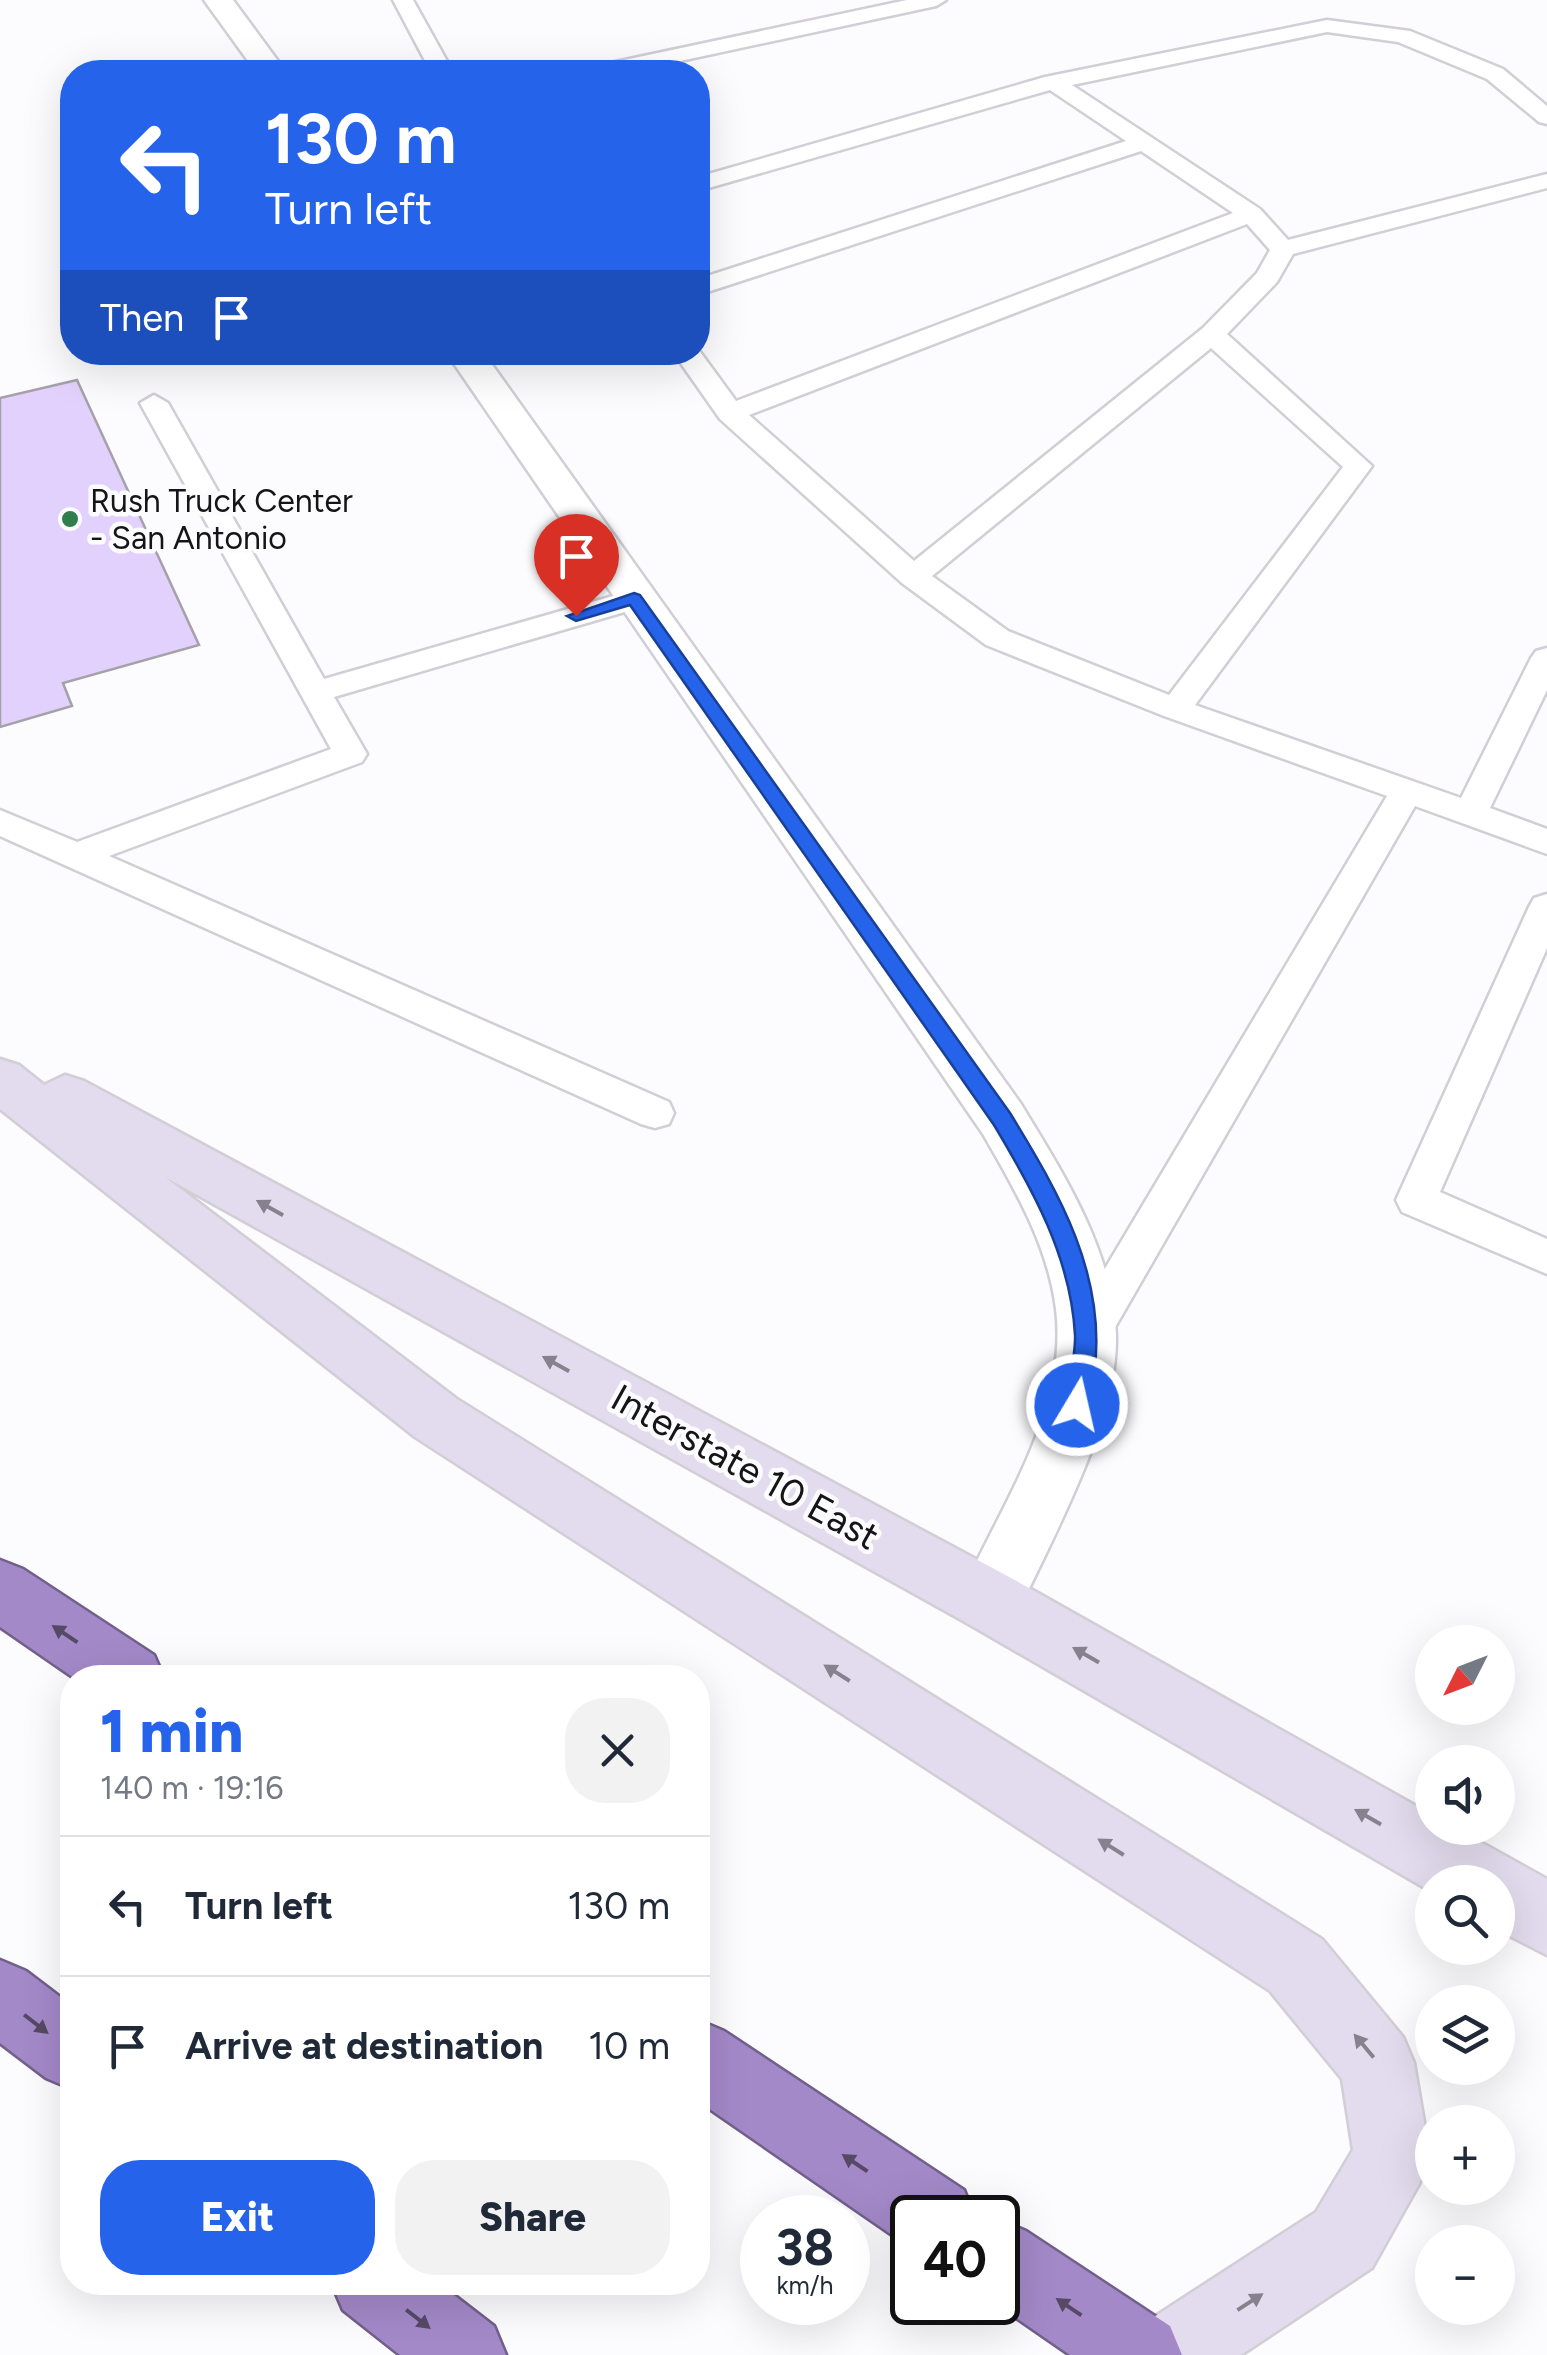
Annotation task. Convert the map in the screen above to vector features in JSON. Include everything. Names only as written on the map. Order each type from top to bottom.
[{"type":"highway","points":[[0,1590],[112,1665]]},
{"type":"highway","points":[[0,1996],[60,2043]]},
{"type":"highway","points":[[710,2066],[902,2195]]},
{"type":"highway","points":[[1020,2273],[1141,2355]]},
{"type":"highway","points":[[388,2295],[465,2355]]},
{"type":"main road","name":"Interstate 10 East","points":[[0,1062],[990,1601],[1453,1865]]},
{"type":"main road","points":[[0,1080],[436,1418],[1296,1964],[1378,2062],[1392,2157],[1344,2240],[1169,2355]]},
{"type":"main road","points":[[1515,1901],[1547,1919]]},
{"type":"street","points":[[218,0],[261,60]]},
{"type":"street","points":[[473,365],[1002,1119],[1049,1198],[1074,1267],[1087,1337],[1077,1405],[990,1601]]},
{"type":"lane","points":[[403,0],[436,60]]},
{"type":"lane","points":[[657,60],[936,0]]},
{"type":"lane","points":[[710,181],[1053,82],[1327,26],[1402,36],[1494,74],[1547,116]]},
{"type":"lane","points":[[1053,82],[1251,214],[1283,248]]},
{"type":"lane","points":[[710,283],[1144,142]]},
{"type":"lane","points":[[913,576],[1212,334],[1268,278],[1283,248],[1547,181]]},
{"type":"lane","points":[[730,412],[1251,214]]},
{"type":"lane","points":[[1175,709],[1358,466],[1212,334]]},
{"type":"lane","points":[[696,365],[730,412],[913,576],[997,638],[1175,709],[1547,842]]},
{"type":"lane","points":[[76,856],[350,754],[154,403]]},
{"type":"lane","points":[[314,692],[634,598]]},
{"type":"lane","points":[[1470,814],[1547,658]]},
{"type":"lane","points":[[1087,1337],[1407,791]]},
{"type":"lane","points":[[0,822],[655,1113]]},
{"type":"lane","points":[[1547,907],[1416,1200],[1547,1257]]},
{"type":"building","name":"Rush Truck Center - San Antonio","points":[[77,380],[199,645],[63,683],[72,706],[0,727],[0,398]]},
{"type":"place","name":"Rush Truck Center - San Antonio","points":[[70,519]]},
{"type":"route","points":[[576,616],[634,598],[1002,1119],[1049,1198],[1074,1267],[1087,1337],[1077,1405]]}]
